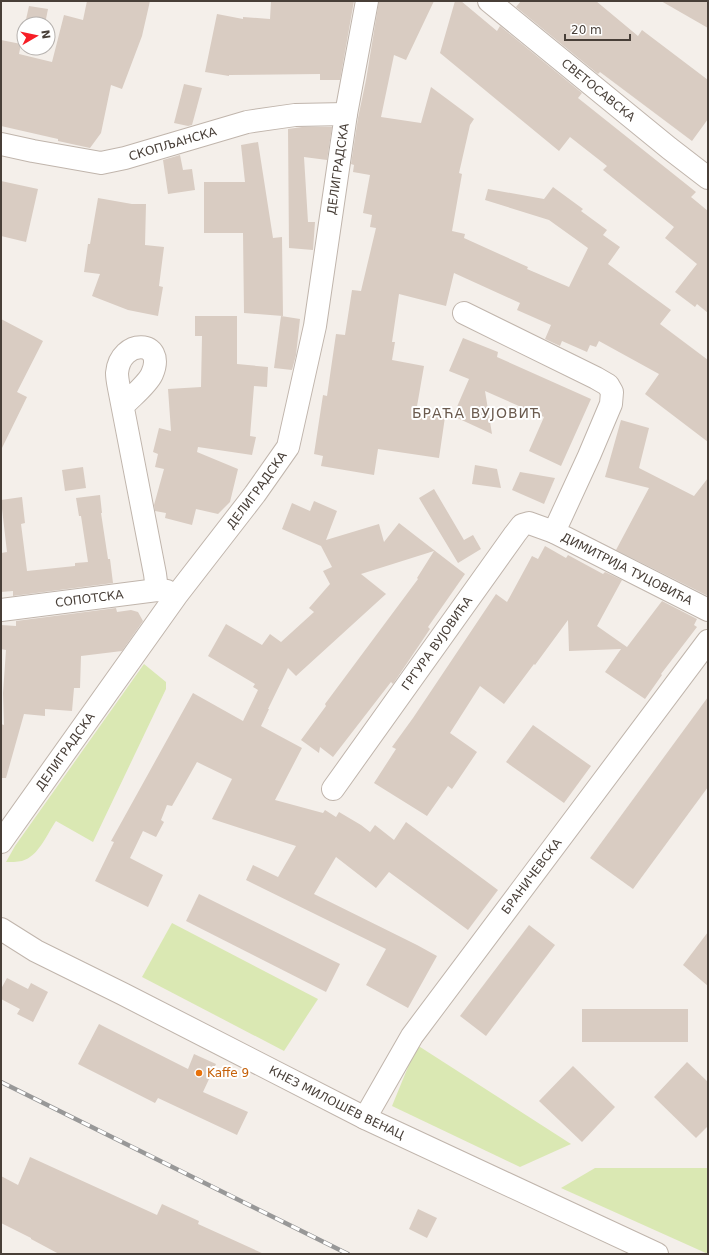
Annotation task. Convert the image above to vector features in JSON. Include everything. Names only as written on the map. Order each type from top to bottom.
[{"type":"street","name":"ДЕЛИГРАДСКА","points":[[1,842],[166,593],[256,494],[288,447],[316,326],[346,114],[367,1]]},
{"type":"street","name":"СВЕТОСАВСКА","points":[[490,1],[669,148],[708,178]]},
{"type":"street","name":"СКОПЉАНСКА","points":[[1,144],[101,163],[125,158],[247,122],[295,115],[346,114]]},
{"type":"street","name":"ДИМИТРИЈА ТУЦОВИЋА","points":[[464,313],[596,378],[608,385],[612,392],[611,404],[554,532],[708,610]]},
{"type":"street","points":[[123,406],[155,574],[166,593]]},
{"type":"street","name":"ГРГУРА ВУЈОВИЋА","points":[[333,789],[522,525],[529,523],[554,532]]},
{"type":"street","name":"СОПОТСКА","points":[[1,610],[166,593]]},
{"type":"street","name":"БРАНИЧЕВСКА","points":[[365,1118],[412,1036],[708,641]]},
{"type":"street","name":"КНЕЗ МИЛОШЕВ ВЕНАЦ","points":[[1,929],[36,951],[365,1118],[657,1254]]},
{"type":"green space","points":[[144,664],[166,682],[166,689],[93,842],[56,821],[38,850],[22,861],[6,862],[15,846]]},
{"type":"green space","points":[[172,923],[318,999],[284,1051],[142,977]]},
{"type":"green space","points":[[417,1045],[571,1144],[520,1167],[392,1106]]},
{"type":"green space","points":[[595,1168],[708,1168],[708,1254],[561,1188]]},
{"type":"building","points":[[87,1],[150,1],[142,36],[122,89],[111,85],[101,133],[90,148],[1,126],[1,40],[16,43],[16,56],[27,56],[52,62],[54,56],[56,56],[56,46],[64,15],[83,20]]},
{"type":"building","points":[[271,1],[354,1],[340,80],[320,80],[320,74],[229,76],[205,72],[217,14],[243,19],[243,17],[270,19]]},
{"type":"building","points":[[379,1],[434,1],[406,60],[394,55],[381,117],[421,123],[431,87],[474,119],[470,125],[459,173],[462,174],[452,231],[465,234],[464,238],[528,267],[527,269],[569,287],[588,248],[549,220],[485,200],[488,189],[544,199],[553,187],[583,209],[581,211],[607,230],[603,235],[620,247],[608,264],[671,310],[660,324],[708,360],[708,442],[645,394],[659,374],[599,341],[596,347],[590,345],[587,352],[562,341],[560,346],[545,339],[551,325],[517,310],[520,303],[454,273],[446,306],[399,294],[392,342],[395,342],[392,360],[424,366],[416,412],[445,417],[439,458],[378,449],[374,475],[321,466],[323,456],[314,454],[323,395],[327,396],[336,334],[345,335],[352,290],[361,291],[376,228],[370,227],[372,215],[363,213],[370,175],[353,172],[354,165],[351,164]]},
{"type":"building","points":[[455,1],[461,1],[497,31],[500,26],[582,93],[578,98],[696,192],[691,197],[708,211],[708,313],[697,304],[695,307],[675,292],[697,264],[665,238],[674,227],[603,170],[607,166],[570,137],[559,151],[440,53]]},
{"type":"building","points":[[521,1],[596,1],[638,36],[642,30],[708,80],[708,119],[692,141],[600,72],[598,74],[516,7]]},
{"type":"building","points":[[661,1],[708,1],[708,28]]},
{"type":"building","points":[[29,6],[48,9],[47,16],[27,16]]},
{"type":"building","points":[[184,84],[202,88],[192,125],[188,126],[174,123]]},
{"type":"building","points":[[302,127],[332,127],[327,160],[304,157],[308,222],[315,222],[313,250],[289,248],[288,129]]},
{"type":"building","points":[[258,142],[273,238],[282,237],[283,316],[244,313],[243,233],[204,233],[204,182],[245,182],[241,145]]},
{"type":"building","points":[[180,155],[183,170],[192,169],[195,190],[168,194],[163,160]]},
{"type":"building","points":[[1,181],[38,189],[26,242],[1,236]]},
{"type":"building","points":[[98,198],[132,204],[146,204],[145,245],[164,247],[159,286],[163,287],[158,316],[128,310],[92,296],[100,274],[84,272],[88,244],[90,244]]},
{"type":"building","points":[[195,316],[237,316],[237,364],[268,367],[267,387],[254,386],[250,436],[256,437],[252,455],[198,447],[197,452],[238,469],[230,502],[218,514],[196,509],[192,525],[165,518],[166,513],[155,511],[154,505],[164,469],[155,467],[158,454],[153,452],[159,428],[171,431],[168,389],[201,387],[202,336],[195,336]]},
{"type":"building","points":[[281,316],[300,319],[296,355],[292,370],[274,368]]},
{"type":"building","points":[[1,319],[43,341],[17,392],[27,397],[1,450]]},
{"type":"building","points":[[463,338],[498,352],[497,357],[591,399],[561,466],[529,451],[544,417],[485,391],[492,434],[453,416],[469,379],[449,371]]},
{"type":"building","points":[[621,420],[649,428],[639,468],[694,496],[708,478],[708,596],[616,550],[649,488],[605,477]]},
{"type":"building","points":[[475,465],[497,469],[501,488],[472,484]]},
{"type":"building","points":[[83,467],[86,488],[65,491],[62,470]]},
{"type":"building","points":[[520,472],[555,478],[544,504],[512,490]]},
{"type":"building","points":[[434,489],[464,540],[473,535],[481,549],[458,563],[419,498]]},
{"type":"building","points":[[100,495],[101,513],[113,583],[13,596],[13,591],[1,592],[1,553],[7,552],[1,500],[22,497],[25,523],[21,524],[27,571],[75,566],[75,563],[88,562],[81,516],[79,516],[76,498]]},
{"type":"building","points":[[314,501],[337,511],[326,540],[379,524],[384,542],[399,523],[465,574],[428,627],[430,629],[393,684],[391,682],[333,757],[320,747],[319,753],[301,740],[326,706],[325,704],[418,579],[417,578],[434,551],[361,574],[386,594],[296,676],[288,668],[261,726],[302,748],[275,800],[323,813],[325,810],[336,817],[339,812],[370,832],[375,825],[394,840],[406,822],[498,890],[468,930],[389,872],[376,888],[336,857],[314,894],[437,956],[408,1008],[366,985],[386,949],[246,880],[253,865],[278,877],[296,846],[212,819],[232,779],[197,762],[172,806],[167,805],[161,820],[164,822],[156,837],[143,831],[130,858],[163,875],[148,907],[95,881],[114,842],[111,841],[193,693],[243,721],[258,690],[253,687],[255,684],[208,656],[226,624],[262,645],[270,634],[281,642],[314,612],[309,608],[330,584],[323,571],[332,567],[321,546],[282,529],[292,503],[310,511]]},
{"type":"building","points":[[545,546],[566,558],[568,555],[603,574],[605,572],[622,580],[597,626],[627,647],[662,601],[697,619],[694,625],[697,627],[661,674],[662,675],[645,699],[605,672],[621,649],[569,651],[568,620],[504,704],[480,686],[450,733],[477,752],[452,789],[448,786],[427,816],[374,783],[396,749],[392,747],[496,594],[507,602],[532,556],[538,559]]},
{"type":"building","points":[[116,608],[117,612],[131,610],[138,612],[143,621],[122,651],[81,656],[80,688],[74,688],[72,711],[45,709],[45,716],[24,714],[6,778],[1,778],[1,724],[4,725],[3,693],[6,650],[1,649],[1,625],[16,626],[16,621]]},
{"type":"building","points":[[708,697],[708,787],[633,889],[590,858]]},
{"type":"building","points":[[533,725],[591,766],[564,803],[506,762]]},
{"type":"building","points":[[199,894],[340,964],[326,992],[186,921]]},
{"type":"building","points":[[529,925],[555,945],[486,1036],[460,1016]]},
{"type":"building","points":[[708,932],[708,986],[683,965]]},
{"type":"building","points":[[7,978],[28,989],[31,983],[48,992],[33,1022],[17,1014],[20,1009],[1,999],[1,989]]},
{"type":"building","points":[[582,1009],[688,1009],[688,1042],[582,1042]]},
{"type":"building","points":[[99,1024],[188,1069],[194,1054],[216,1064],[203,1092],[248,1112],[237,1135],[158,1098],[155,1103],[78,1064]]},
{"type":"building","points":[[687,1062],[708,1082],[708,1126],[696,1138],[654,1097]]},
{"type":"building","points":[[573,1066],[615,1107],[582,1142],[539,1101]]},
{"type":"building","points":[[30,1157],[157,1215],[162,1204],[199,1221],[198,1224],[264,1254],[59,1254],[1,1223],[1,1176],[18,1185]]},
{"type":"building","points":[[418,1209],[437,1218],[427,1238],[409,1229]]},
{"type":"railway","points":[[1,1082],[348,1254]]},
{"type":"place","name":"Kaffe 9","points":[[199,1073]]},
{"type":"district","name":"БРАЋА ВУЈОВИЋ","points":[[477,413]]}]
